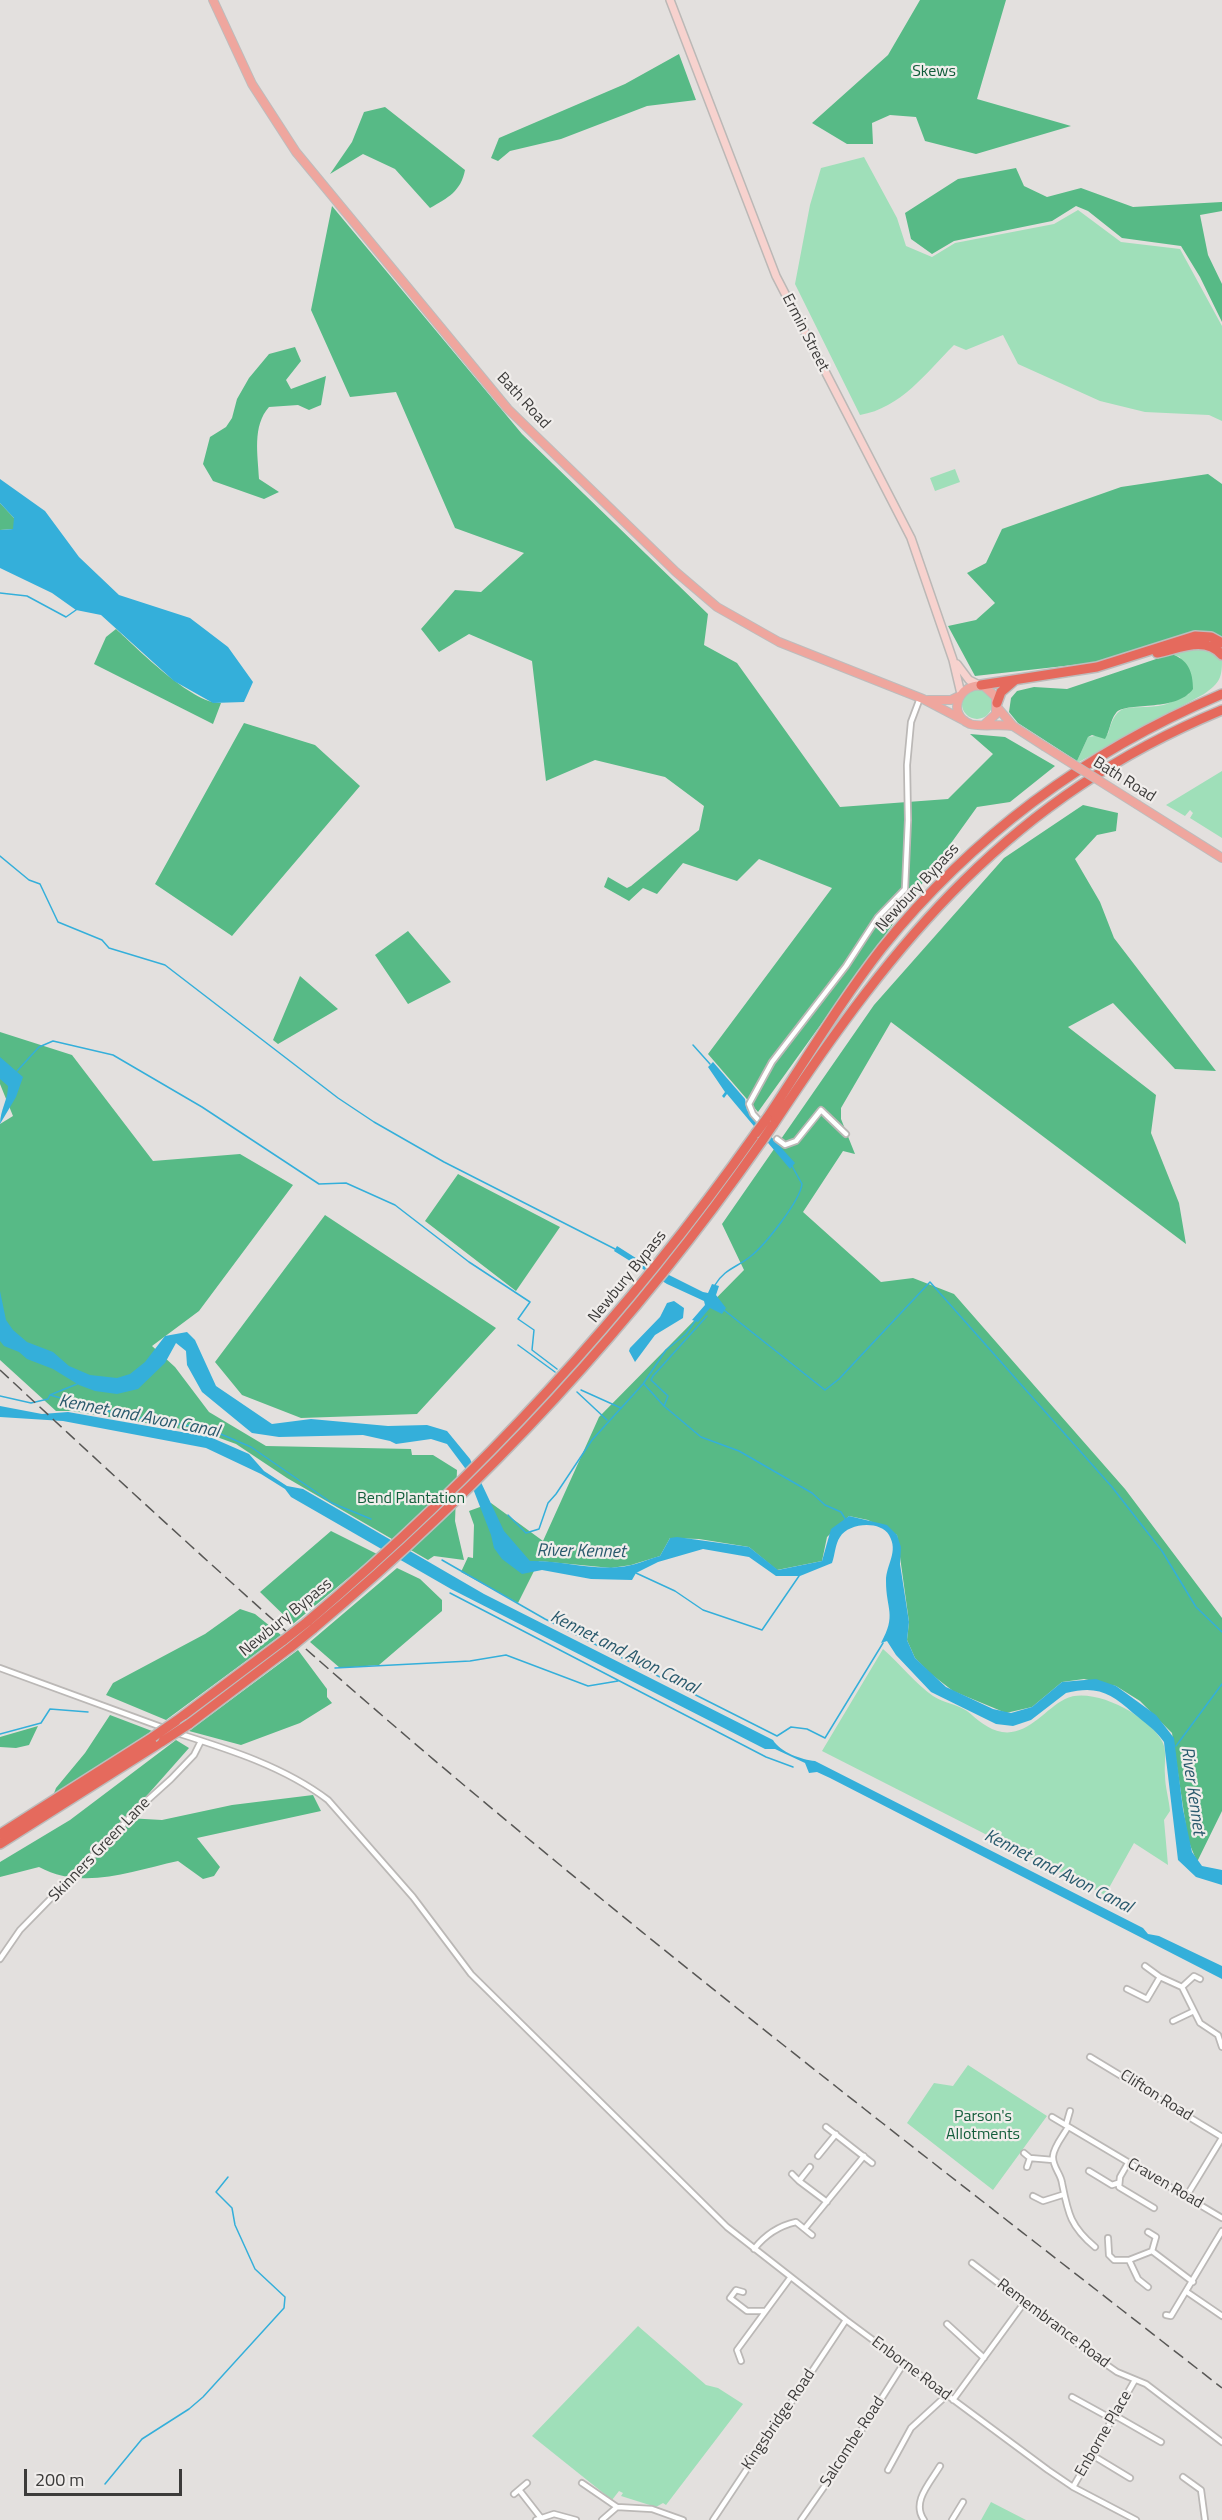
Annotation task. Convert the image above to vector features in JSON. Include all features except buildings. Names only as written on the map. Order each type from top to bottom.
[{"type":"highway","points":[[980,685],[1097,668],[1195,636],[1211,637],[1222,643]]},
{"type":"highway","points":[[1142,655],[1202,644],[1213,647],[1222,655]]},
{"type":"highway","points":[[997,705],[1001,692],[1015,680]]},
{"type":"highway","points":[[1187,709],[1222,688]]},
{"type":"highway","name":"Newbury Bypass","points":[[772,1129],[869,966],[940,882],[1016,814],[1059,781],[1132,736],[1222,694]]},
{"type":"highway","name":"Newbury Bypass","points":[[0,1844],[189,1724],[461,1497],[487,1464],[663,1267],[759,1137],[772,1129],[886,966],[939,904],[983,860],[1033,818],[1092,777],[1143,746],[1222,710]]},
{"type":"highway","name":"Newbury Bypass","points":[[406,1543],[458,1486],[487,1464]]},
{"type":"highway","name":"Newbury Bypass","points":[[0,1834],[153,1737],[288,1643]]},
{"type":"main road","name":"Bath Road","points":[[213,0],[252,84],[296,152],[508,409],[676,572],[717,608],[779,642],[922,699],[965,721]]},
{"type":"main road","name":"Ermin Street","points":[[670,0],[776,276],[911,538],[953,660],[960,695]]},
{"type":"main road","name":"Ermin Street","points":[[953,660],[969,680],[980,685]]},
{"type":"main road","points":[[980,685],[992,691],[997,705],[993,718],[984,724],[973,725],[965,721],[958,709],[960,695],[968,687],[980,685]]},
{"type":"main road","name":"Bath Road","points":[[922,699],[945,700],[960,695]]},
{"type":"main road","name":"Bath Road","points":[[997,705],[1013,726],[1222,858]]},
{"type":"main road","name":"Bath Road","points":[[984,724],[1013,726]]},
{"type":"street","points":[[846,1134],[821,1110],[796,1141],[785,1144],[750,1109],[749,1104],[772,1062],[846,966],[878,917],[905,889],[909,733],[922,699]]},
{"type":"street","name":"Enborne Road","points":[[0,1668],[256,1761],[312,1787],[328,1800],[413,1897],[471,1974],[699,2200],[790,2278],[946,2395],[1073,2487],[1134,2520]]},
{"type":"street","name":"Skinners Green Lane","points":[[0,1959],[20,1930],[194,1755],[201,1741]]},
{"type":"street","points":[[1145,1966],[1160,1977],[1182,1987],[1200,2023],[1220,2033],[1222,2047]]},
{"type":"street","points":[[1182,1987],[1194,1976],[1200,1979]]},
{"type":"street","points":[[1127,1989],[1147,1999],[1160,1977]]},
{"type":"street","points":[[1173,2020],[1194,2011]]},
{"type":"street","name":"Clifton Road","points":[[1090,2057],[1222,2137]]},
{"type":"street","points":[[1070,2111],[1067,2126],[1053,2160],[1062,2182],[1062,2195],[1067,2202],[1071,2223],[1095,2247]]},
{"type":"street","name":"Craven Road","points":[[1052,2117],[1222,2218]]},
{"type":"street","points":[[826,2127],[872,2163]]},
{"type":"street","points":[[818,2156],[836,2134]]},
{"type":"street","points":[[1186,2197],[1222,2137]]},
{"type":"street","name":"Craven Road","points":[[1102,2158],[1107,2150]]},
{"type":"street","points":[[1023,2153],[1030,2158],[1053,2160]]},
{"type":"street","points":[[806,2227],[864,2156]]},
{"type":"street","points":[[1027,2167],[1030,2158]]},
{"type":"street","points":[[1114,2186],[1128,2163]]},
{"type":"street","points":[[799,2181],[810,2167]]},
{"type":"street","points":[[1089,2171],[1154,2208]]},
{"type":"street","points":[[792,2174],[827,2202]]},
{"type":"street","points":[[1033,2196],[1043,2201],[1062,2195]]},
{"type":"street","points":[[754,2249],[775,2229],[796,2222],[806,2227],[812,2235]]},
{"type":"street","points":[[1166,2315],[1171,2316],[1187,2292],[1222,2231]]},
{"type":"street","points":[[1148,2232],[1156,2237],[1152,2251]]},
{"type":"street","points":[[1108,2238],[1109,2255],[1114,2260],[1130,2260],[1152,2251]]},
{"type":"street","points":[[1152,2251],[1193,2282]]},
{"type":"street","points":[[1130,2260],[1138,2279],[1148,2287]]},
{"type":"street","name":"Remembrance Road","points":[[972,2263],[1087,2351],[1135,2380],[1146,2384],[1222,2442]]},
{"type":"street","points":[[741,2361],[737,2350],[790,2278]]},
{"type":"street","points":[[743,2292],[736,2290],[730,2298],[747,2311],[764,2311]]},
{"type":"street","points":[[1187,2292],[1222,2316]]},
{"type":"street","points":[[953,2400],[1024,2303]]},
{"type":"street","name":"Kingsbridge Road","points":[[713,2520],[846,2320]]},
{"type":"street","points":[[946,2324],[984,2358]]},
{"type":"street","name":"Salcombe Road","points":[[801,2520],[840,2464],[904,2363]]},
{"type":"street","name":"Enborne Place","points":[[1073,2487],[1135,2380]]},
{"type":"street","points":[[888,2470],[911,2428],[946,2395]]},
{"type":"street","points":[[1072,2397],[1161,2442]]},
{"type":"street","points":[[1092,2455],[1130,2478]]},
{"type":"street","points":[[924,2520],[918,2511],[919,2504],[940,2466]]},
{"type":"street","points":[[1183,2477],[1191,2481],[1204,2496],[1205,2520]]},
{"type":"street","points":[[1187,2487],[1191,2481]]},
{"type":"street","points":[[514,2494],[527,2483]]},
{"type":"street","points":[[582,2483],[617,2507],[652,2509],[683,2520]]},
{"type":"street","points":[[520,2491],[539,2519],[554,2514],[576,2520]]},
{"type":"street","points":[[952,2520],[963,2502]]},
{"type":"street","points":[[602,2520],[617,2507]]},
{"type":"green space","name":"Skews","points":[[920,0],[1006,0],[977,99],[1071,126],[976,154],[925,141],[916,117],[890,115],[872,123],[873,144],[847,144],[812,123],[888,55]]},
{"type":"green space","points":[[679,54],[696,100],[647,106],[561,139],[510,151],[498,161],[491,158],[499,138],[625,84]]},
{"type":"green space","points":[[385,107],[465,170],[457,189],[430,208],[395,169],[363,154],[330,174],[352,142],[364,112]]},
{"type":"green space","points":[[864,157],[897,218],[906,246],[932,257],[955,243],[1054,224],[1078,210],[1121,242],[1180,249],[1222,326],[1222,421],[1209,415],[1145,412],[1100,401],[1018,364],[1003,335],[966,350],[954,345],[923,378],[900,397],[875,411],[860,415],[795,284],[810,205],[821,168]]},
{"type":"green space","points":[[1016,168],[1024,186],[1047,197],[1081,188],[1133,207],[1222,202],[1222,211],[1200,215],[1208,255],[1222,284],[1222,322],[1200,277],[1181,246],[1122,238],[1088,211],[1076,206],[1052,221],[954,241],[932,254],[911,239],[905,213],[958,179]]},
{"type":"green space","points":[[332,206],[522,434],[708,614],[704,645],[737,663],[840,807],[948,799],[993,754],[970,734],[1005,737],[1055,766],[1010,802],[977,807],[758,1112],[708,1054],[832,888],[759,859],[737,881],[683,863],[657,894],[643,888],[629,901],[604,887],[608,877],[627,888],[631,886],[699,830],[704,806],[665,777],[595,760],[546,781],[532,661],[469,634],[439,652],[421,629],[455,590],[481,592],[524,553],[455,528],[396,392],[350,397],[311,310]]},
{"type":"green space","points":[[295,347],[301,361],[286,380],[291,389],[326,376],[321,405],[309,410],[298,405],[269,407],[260,423],[257,441],[259,479],[279,492],[264,499],[213,481],[203,464],[210,437],[226,427],[232,418],[237,399],[249,378],[269,354]]},
{"type":"green space","points":[[955,469],[960,482],[935,491],[930,478]]},
{"type":"green space","points":[[1208,474],[1222,484],[1222,639],[1207,631],[1187,633],[1148,648],[1091,663],[975,676],[948,626],[976,620],[995,603],[967,573],[986,563],[1002,529],[1121,487]]},
{"type":"green space","points":[[0,503],[14,518],[14,529],[0,530]]},
{"type":"green space","points":[[116,629],[166,674],[195,695],[221,703],[213,724],[94,664],[106,637]]},
{"type":"green space","points":[[1195,648],[1208,648],[1222,659],[1221,676],[1214,687],[1079,762],[1077,761],[1088,737],[1108,734],[1120,711],[1132,707],[1162,705],[1189,694],[1180,657],[1171,654]]},
{"type":"green space","points":[[1171,654],[1182,659],[1188,667],[1193,689],[1175,701],[1129,708],[1116,713],[1105,739],[1092,735],[1088,737],[1077,761],[1018,723],[1009,712],[1011,698],[1017,691],[1034,687],[1067,689]]},
{"type":"green space","points":[[977,689],[988,693],[992,704],[988,715],[977,719],[966,715],[962,704],[966,693]]},
{"type":"green space","points":[[244,723],[315,745],[360,786],[232,936],[155,884]]},
{"type":"green space","points":[[1222,771],[1222,838],[1190,818],[1193,813],[1190,810],[1185,816],[1166,805]]},
{"type":"green space","points":[[1083,805],[1118,813],[1116,831],[1097,835],[1075,859],[1100,902],[1114,938],[1216,1071],[1175,1069],[1113,1003],[1068,1027],[1156,1095],[1151,1133],[1179,1203],[1186,1244],[891,1022],[841,1108],[841,1119],[855,1154],[843,1151],[803,1212],[881,1282],[913,1278],[954,1294],[1125,1489],[1222,1618],[1222,1811],[1197,1862],[1188,1840],[1172,1733],[1140,1701],[1116,1686],[1084,1679],[1062,1682],[1032,1707],[1006,1713],[953,1691],[915,1658],[907,1640],[909,1622],[897,1535],[868,1520],[849,1516],[827,1537],[822,1561],[777,1570],[749,1547],[699,1539],[670,1538],[660,1556],[631,1565],[611,1568],[539,1561],[518,1603],[461,1572],[468,1557],[473,1558],[474,1525],[469,1511],[491,1503],[543,1541],[599,1417],[744,1270],[722,1224],[874,1005],[1004,858]]},
{"type":"green space","points":[[408,931],[451,982],[408,1004],[375,955]]},
{"type":"green space","points":[[300,976],[338,1009],[278,1044],[273,1040]]},
{"type":"green space","name":"Bend Plantation","points":[[0,1032],[72,1055],[153,1161],[240,1154],[293,1185],[199,1311],[152,1346],[175,1367],[209,1412],[266,1446],[411,1449],[412,1455],[433,1455],[457,1470],[455,1521],[464,1560],[434,1556],[428,1560],[287,1478],[236,1444],[206,1433],[73,1411],[56,1411],[0,1360],[0,1124],[13,1116],[0,1084]]},
{"type":"green space","points":[[458,1174],[560,1227],[516,1291],[425,1221]]},
{"type":"green space","points":[[325,1215],[496,1328],[417,1414],[301,1418],[242,1395],[215,1362]]},
{"type":"green space","points":[[331,1531],[377,1554],[293,1624],[260,1592]]},
{"type":"green space","points":[[397,1568],[420,1579],[442,1600],[442,1611],[379,1665],[340,1668],[310,1642]]},
{"type":"green space","points":[[240,1609],[255,1614],[281,1635],[166,1720],[106,1695],[113,1683],[205,1634]]},
{"type":"green space","points":[[883,1649],[933,1696],[967,1711],[983,1724],[997,1731],[1020,1730],[1036,1721],[1058,1703],[1077,1696],[1090,1696],[1105,1700],[1120,1706],[1147,1723],[1163,1743],[1165,1751],[1165,1780],[1170,1811],[1164,1820],[1168,1865],[1134,1843],[1105,1895],[822,1751]]},
{"type":"green space","points":[[298,1650],[327,1689],[327,1697],[332,1703],[300,1723],[241,1745],[189,1731]]},
{"type":"green space","points":[[110,1715],[152,1731],[53,1796],[56,1788],[85,1753]]},
{"type":"green space","points":[[38,1726],[29,1745],[16,1748],[0,1747],[0,1737]]},
{"type":"green space","points":[[176,1740],[189,1748],[127,1818],[162,1820],[232,1805],[313,1795],[321,1811],[197,1838],[220,1867],[214,1876],[203,1879],[178,1861],[108,1877],[73,1878],[39,1867],[0,1877],[0,1862],[70,1820]]},
{"type":"green space","name":"Parson's Allotments","points":[[968,2065],[1047,2116],[993,2190],[907,2123],[934,2083],[953,2086]]},
{"type":"green space","points":[[638,2326],[706,2385],[718,2388],[743,2404],[666,2505],[663,2503],[656,2507],[621,2496],[623,2493],[619,2491],[612,2500],[532,2436]]},
{"type":"green space","points":[[991,2502],[1026,2520],[981,2520]]},
{"type":"water","points":[[0,479],[45,511],[79,557],[119,595],[190,618],[228,647],[253,682],[244,702],[213,703],[174,681],[101,615],[76,610],[52,593],[0,568],[0,530],[13,529],[14,518],[0,503]]},
{"type":"water","points":[[0,1057],[23,1077],[16,1097],[0,1124],[8,1086],[0,1079]]},
{"type":"water","points":[[713,1062],[745,1099],[747,1110],[795,1163],[790,1169],[727,1094],[724,1098],[722,1096],[725,1092],[708,1067]]},
{"type":"water","points":[[617,1246],[639,1260],[703,1292],[708,1293],[712,1284],[719,1286],[716,1295],[726,1308],[722,1314],[710,1308],[698,1322],[692,1320],[705,1305],[704,1301],[667,1284],[614,1251]]},
{"type":"water","points":[[0,1291],[6,1320],[13,1330],[27,1342],[53,1352],[69,1366],[90,1375],[117,1378],[130,1374],[145,1362],[165,1336],[187,1332],[195,1340],[216,1386],[272,1424],[311,1419],[388,1426],[427,1425],[447,1431],[470,1459],[504,1531],[530,1561],[608,1568],[624,1566],[660,1556],[670,1538],[677,1537],[749,1547],[778,1570],[822,1561],[831,1529],[849,1516],[887,1525],[897,1535],[901,1547],[900,1564],[909,1622],[907,1640],[915,1658],[946,1687],[993,1709],[1011,1713],[1032,1707],[1062,1682],[1096,1679],[1116,1686],[1156,1715],[1174,1738],[1183,1809],[1192,1852],[1202,1866],[1222,1870],[1222,1885],[1196,1877],[1178,1860],[1164,1742],[1118,1700],[1103,1692],[1086,1690],[1066,1693],[1031,1720],[1013,1726],[996,1724],[931,1692],[896,1655],[887,1641],[881,1643],[890,1618],[886,1581],[893,1547],[889,1535],[879,1527],[857,1526],[844,1532],[838,1540],[832,1563],[800,1576],[776,1576],[749,1557],[703,1549],[658,1562],[636,1573],[632,1580],[591,1579],[542,1570],[522,1574],[502,1559],[494,1548],[465,1468],[447,1444],[431,1439],[396,1444],[363,1435],[279,1437],[252,1433],[202,1392],[187,1365],[186,1351],[176,1343],[165,1363],[138,1389],[117,1394],[95,1391],[4,1346],[0,1341]]},
{"type":"water","points":[[674,1301],[684,1308],[683,1318],[655,1335],[635,1362],[629,1351],[630,1348],[660,1317],[667,1303]]},
{"type":"water","points":[[0,1406],[42,1414],[68,1412],[210,1437],[249,1454],[264,1471],[287,1486],[303,1489],[484,1594],[773,1740],[792,1755],[815,1761],[1143,1928],[1148,1934],[1159,1936],[1222,1966],[1222,1979],[830,1778],[817,1772],[809,1773],[805,1763],[775,1749],[765,1749],[451,1589],[291,1497],[285,1489],[261,1474],[206,1448],[63,1421],[0,1417]]},
{"type":"waterway","points":[[0,593],[27,596],[66,617],[76,610]]},
{"type":"waterway","points":[[0,856],[29,880],[40,884],[58,922],[102,940],[109,948],[165,965],[338,1098],[374,1122],[444,1162],[615,1249]]},
{"type":"waterway","points":[[17,1071],[39,1047],[53,1041],[113,1055],[202,1107],[319,1184],[346,1183],[395,1205],[469,1262],[530,1302],[518,1319],[534,1330],[532,1350],[557,1369]]},
{"type":"waterway","points":[[693,1045],[710,1064]]},
{"type":"waterway","points":[[715,1285],[727,1272],[757,1250],[789,1211],[802,1184],[792,1166]]},
{"type":"waterway","points":[[724,1310],[825,1390],[839,1379],[930,1282],[1112,1487],[1162,1551],[1196,1607],[1222,1632]]},
{"type":"waterway","points":[[664,1406],[668,1396],[651,1380],[707,1316]]},
{"type":"waterway","points":[[508,1515],[526,1533],[539,1529],[548,1503],[592,1440],[643,1384],[666,1350],[686,1334],[696,1320]]},
{"type":"waterway","points":[[518,1345],[555,1372]]},
{"type":"waterway","name":"Kennet and Avon Canal","points":[[0,1396],[31,1403],[48,1399],[50,1395],[77,1384]]},
{"type":"waterway","points":[[644,1384],[664,1406],[701,1437],[739,1451],[812,1493],[825,1505],[841,1512],[846,1520]]},
{"type":"waterway","points":[[581,1390],[621,1408]]},
{"type":"waterway","points":[[577,1392],[607,1420]]},
{"type":"waterway","name":"Kennet and Avon Canal","points":[[50,1395],[118,1414],[209,1429],[251,1447],[332,1503],[371,1519]]},
{"type":"waterway","name":"Kennet and Avon Canal","points":[[442,1560],[545,1619],[777,1736],[791,1727],[807,1729],[825,1738],[883,1643]]},
{"type":"waterway","points":[[636,1573],[675,1591],[703,1610],[762,1630],[799,1576]]},
{"type":"waterway","points":[[450,1593],[766,1757],[793,1767]]},
{"type":"waterway","points":[[335,1668],[470,1661],[506,1655],[588,1686],[618,1681]]},
{"type":"waterway","name":"River Kennet","points":[[1176,1746],[1222,1684]]},
{"type":"waterway","points":[[0,1734],[41,1723],[50,1709],[88,1712]]},
{"type":"waterway","points":[[105,2484],[142,2439],[189,2409],[203,2397],[284,2308],[285,2297],[255,2269],[235,2225],[232,2208],[216,2192],[228,2177]]},
{"type":"railway","points":[[0,1370],[238,1589],[483,1801],[665,1951],[1222,2388]]}]
